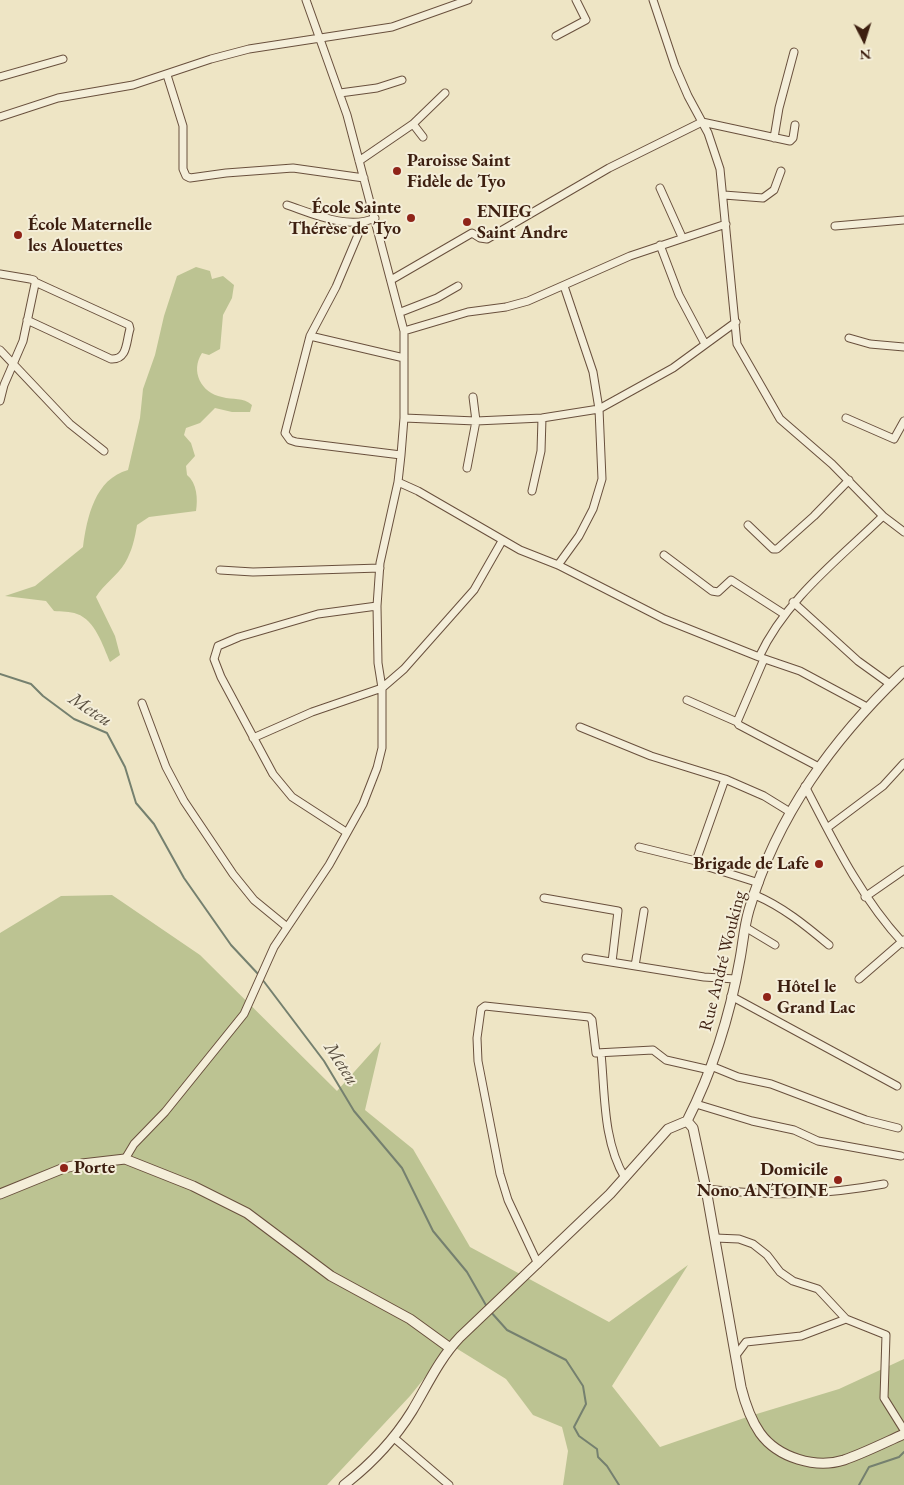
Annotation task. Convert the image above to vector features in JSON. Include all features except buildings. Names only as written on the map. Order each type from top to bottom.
[{"type":"street","points":[[125,1159],[134,1144],[165,1112],[236,1026],[252,999],[274,947],[329,865],[363,804],[377,768],[382,748],[382,688],[378,663],[377,606],[380,568],[398,482],[401,455],[404,418],[404,331],[401,312],[390,280],[375,218],[340,93],[306,0]]},
{"type":"street","points":[[0,117],[58,98],[133,85],[211,59],[249,49],[392,27],[468,0]]},
{"type":"street","points":[[556,36],[586,20],[576,0]]},
{"type":"street","points":[[653,0],[675,66],[714,147],[724,195],[730,288],[736,322],[737,344],[780,419],[849,480],[883,516],[903,528]]},
{"type":"street","points":[[774,138],[779,108],[794,52]]},
{"type":"street","points":[[0,77],[63,59]]},
{"type":"street","points":[[167,75],[183,126],[183,169],[184,173],[190,178],[293,168],[364,178]]},
{"type":"street","points":[[340,93],[377,88],[402,80]]},
{"type":"street","points":[[359,160],[414,124],[445,94]]},
{"type":"street","points":[[390,280],[472,233],[480,238],[487,239],[609,168],[702,122],[774,138],[792,140],[795,124]]},
{"type":"street","points":[[414,124],[423,136]]},
{"type":"street","points":[[724,195],[763,198],[774,190],[781,171]]},
{"type":"street","points":[[660,188],[682,237]]},
{"type":"street","points":[[287,205],[331,219],[363,223],[375,218]]},
{"type":"street","points":[[835,226],[904,220]]},
{"type":"street","points":[[363,223],[336,287],[310,336],[285,433],[290,440],[401,455]]},
{"type":"street","points":[[404,331],[468,312],[506,307],[528,301],[630,256],[682,237],[726,224]]},
{"type":"street","points":[[660,245],[679,295],[705,344]]},
{"type":"street","points":[[0,274],[30,279],[116,318],[129,325],[130,329],[123,356],[119,359],[111,359],[27,320]]},
{"type":"street","points":[[0,401],[23,341],[35,282]]},
{"type":"street","points":[[401,312],[437,298],[458,286]]},
{"type":"street","points":[[558,565],[579,536],[598,496],[602,469],[599,409],[593,372],[564,286]]},
{"type":"street","points":[[404,418],[476,421],[542,418],[599,409],[673,368],[736,322]]},
{"type":"street","points":[[310,336],[404,358]]},
{"type":"street","points":[[849,338],[870,344],[904,347]]},
{"type":"street","points":[[0,350],[14,362],[70,424],[104,451]]},
{"type":"street","points":[[467,468],[476,421],[474,397]]},
{"type":"street","points":[[532,491],[541,451],[542,418]]},
{"type":"street","points":[[846,418],[894,439],[904,421]]},
{"type":"street","points":[[748,525],[773,549],[777,550],[849,480]]},
{"type":"street","points":[[398,482],[418,491],[502,540],[558,565],[664,620],[800,671],[867,707]]},
{"type":"street","points":[[736,722],[762,658],[784,614],[793,602],[883,516]]},
{"type":"street","points":[[253,738],[312,712],[382,688],[404,669],[474,590],[502,540]]},
{"type":"street","points":[[664,555],[712,591],[718,592],[732,580],[784,614]]},
{"type":"street","points":[[220,570],[253,572],[380,568]]},
{"type":"street","points":[[793,602],[858,661],[890,684]]},
{"type":"street","points":[[346,832],[292,797],[273,774],[221,677],[214,659],[218,646],[239,637],[318,614],[377,606]]},
{"type":"street","name":"Rue André Wouking","points":[[687,1121],[711,1068],[736,979],[744,928],[759,883],[790,812],[819,767],[867,707],[904,671]]},
{"type":"street","points":[[687,700],[736,722],[739,726],[819,767]]},
{"type":"street","points":[[142,703],[166,767],[184,801],[233,874],[254,900],[287,928]]},
{"type":"street","points":[[580,727],[651,756],[725,779],[764,796],[790,812]]},
{"type":"street","points":[[827,828],[883,786],[904,764]]},
{"type":"street","points":[[696,861],[725,779]]},
{"type":"street","points":[[806,786],[865,897],[903,942],[859,979]]},
{"type":"street","points":[[640,847],[696,861],[699,864],[759,883]]},
{"type":"street","points":[[865,897],[904,870]]},
{"type":"street","points":[[755,895],[795,916],[829,945]]},
{"type":"street","points":[[544,898],[618,911],[612,962]]},
{"type":"street","points":[[635,966],[644,911]]},
{"type":"street","points":[[744,928],[775,945]]},
{"type":"street","points":[[586,958],[704,977],[736,979]]},
{"type":"street","points":[[731,996],[896,1086]]},
{"type":"street","points":[[538,1264],[508,1200],[500,1174],[478,1061],[477,1038],[481,1009],[485,1006],[592,1018],[595,1052],[653,1050],[666,1060],[711,1068],[738,1077],[771,1084],[866,1120],[898,1128]]},
{"type":"street","points":[[601,1053],[610,1138],[618,1168],[624,1178]]},
{"type":"street","points":[[696,1104],[752,1122],[794,1130],[818,1141],[901,1156]]},
{"type":"street","points":[[344,1485],[367,1467],[393,1437],[411,1413],[450,1348],[624,1178],[668,1129],[687,1121],[693,1128],[706,1189],[737,1354],[741,1387],[754,1421],[767,1441],[788,1455],[815,1463],[842,1460],[904,1434]]},
{"type":"street","points":[[1,1195],[64,1168],[125,1159],[193,1186],[247,1213],[332,1276],[410,1319],[450,1348]]},
{"type":"street","points":[[706,1189],[747,1194],[810,1195],[884,1184]]},
{"type":"street","points":[[715,1238],[739,1239],[760,1248],[780,1272],[793,1281],[818,1289],[846,1319],[886,1334],[884,1398],[904,1430]]},
{"type":"street","points":[[737,1354],[746,1342],[801,1336],[846,1319]]},
{"type":"street","points":[[393,1437],[449,1485]]},
{"type":"green space","points":[[196,267],[210,271],[212,279],[223,276],[234,285],[232,298],[223,315],[220,349],[209,355],[202,353],[197,367],[200,380],[208,391],[215,395],[249,402],[252,405],[250,412],[232,412],[215,408],[200,423],[186,428],[184,435],[191,443],[195,456],[186,466],[187,475],[193,482],[196,492],[196,511],[149,517],[137,525],[130,554],[125,563],[96,597],[115,636],[120,655],[110,662],[98,634],[83,617],[71,612],[54,611],[46,601],[5,596],[35,586],[83,547],[90,512],[100,490],[117,475],[128,470],[140,418],[143,389],[155,355],[164,316],[177,276]]},
{"type":"green space","points":[[112,895],[200,955],[337,1091],[381,1042],[365,1110],[413,1149],[470,1247],[609,1322],[688,1265],[612,1386],[660,1447],[750,1416],[839,1389],[904,1359],[904,1485],[563,1485],[568,1451],[562,1427],[533,1415],[506,1379],[451,1345],[410,1396],[327,1485],[0,1485],[0,933],[61,896]]},
{"type":"waterway","name":"Meteu","points":[[0,674],[31,684],[43,696],[74,719],[107,733],[125,767],[136,803],[154,824],[184,878],[231,945],[259,975]]},
{"type":"waterway","name":"Meteu","points":[[262,979],[324,1061],[354,1111],[402,1168],[433,1231],[467,1272],[487,1307]]},
{"type":"waterway","name":"Meteu","points":[[490,1311],[507,1330],[566,1360],[583,1386],[586,1404],[574,1427],[579,1436],[597,1449],[598,1457],[607,1466],[619,1485]]},
{"type":"waterway","name":"Meteu","points":[[859,1485],[869,1467],[899,1457],[904,1452]]},
{"type":"place","name":"Paroisse Saint Fidèle de Tyo","points":[[397,171]]},
{"type":"place","name":"École Sainte Thérèse de Tyo","points":[[411,218]]},
{"type":"place","name":"ENIEG Saint Andre","points":[[467,222]]},
{"type":"place","name":"École Maternelle les Alouettes","points":[[18,235]]},
{"type":"place","name":"Brigade de Lafe","points":[[819,864]]},
{"type":"place","name":"Hôtel le Grand Lac","points":[[767,997]]},
{"type":"place","name":"Porte","points":[[64,1168]]},
{"type":"place","name":"Domicile Nono ANTOINE","points":[[838,1180]]}]
